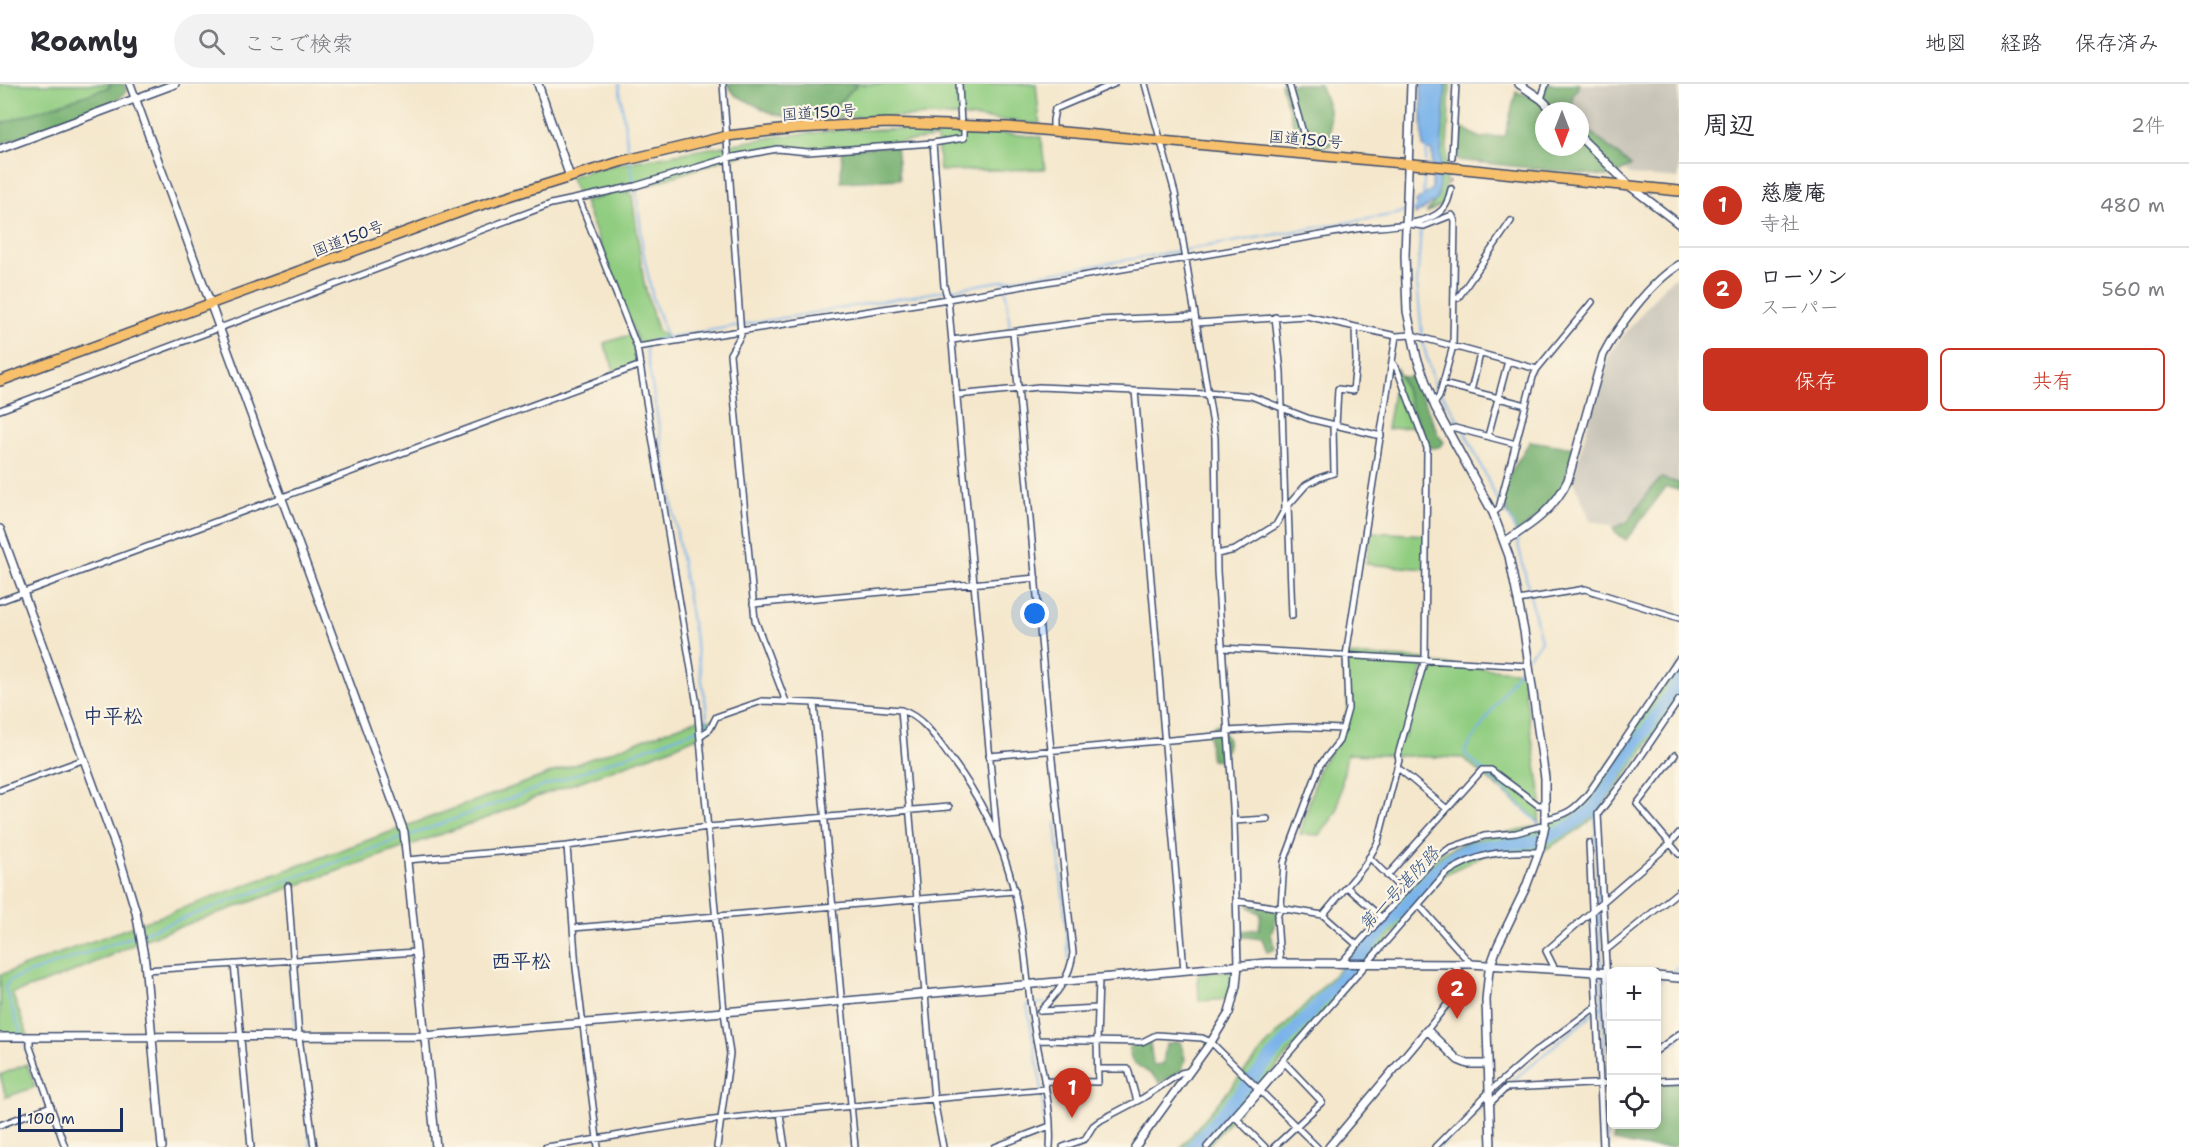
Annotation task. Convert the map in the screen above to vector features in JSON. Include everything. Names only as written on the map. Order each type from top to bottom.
[{"type":"highway","name":"国道150号","points":[[0,381],[458,213],[623,161],[727,136],[840,125],[887,123],[963,125],[1053,131],[1445,167],[1679,191]]},
{"type":"street","points":[[130,84],[404,832],[436,1147]]},
{"type":"street","points":[[0,149],[175,84]]},
{"type":"street","points":[[538,84],[570,177]]},
{"type":"street","points":[[723,84],[741,331],[730,354],[753,604],[755,620],[786,702]]},
{"type":"street","points":[[0,410],[551,204],[635,186],[728,158],[777,149],[808,152],[933,143],[964,138],[959,84]]},
{"type":"street","points":[[1053,131],[1055,109],[1114,84]]},
{"type":"street","points":[[1135,1147],[1211,1042],[1232,1004],[1238,965],[1234,821],[1216,554],[1215,437],[1175,194],[1145,84]]},
{"type":"street","points":[[1289,84],[1304,136]]},
{"type":"street","points":[[1411,84],[1412,164],[1407,206],[1405,289],[1407,311],[1425,383],[1493,513],[1504,542],[1518,600],[1545,778],[1545,822],[1540,850],[1526,887],[1497,945],[1490,965],[1486,1000],[1491,1147]]},
{"type":"street","points":[[1452,156],[1455,84]]},
{"type":"street","points":[[1519,84],[1544,102]]},
{"type":"street","points":[[1541,99],[1546,84]]},
{"type":"street","points":[[933,143],[944,286],[948,299],[952,340],[997,836]]},
{"type":"street","points":[[1589,146],[1631,187],[1679,224]]},
{"type":"street","points":[[640,347],[948,299],[1426,219],[1440,212],[1449,199],[1450,189]]},
{"type":"street","points":[[579,199],[640,347],[641,365],[698,705],[724,1012],[730,1054],[717,1147]]},
{"type":"street","points":[[1407,221],[1424,226],[1448,216],[1455,217],[1453,346],[1439,397],[1434,404]]},
{"type":"street","points":[[1454,298],[1458,298],[1511,221]]},
{"type":"street","points":[[1504,542],[1540,517],[1553,506],[1562,493],[1568,480],[1594,378],[1612,337],[1657,282],[1679,265]]},
{"type":"street","points":[[1493,513],[1499,508],[1537,369],[1592,302]]},
{"type":"street","points":[[952,340],[1097,320],[1195,316]]},
{"type":"street","points":[[1196,323],[1306,316],[1396,336],[1412,335],[1537,369]]},
{"type":"street","points":[[1275,317],[1280,366],[1292,616]]},
{"type":"street","points":[[1216,554],[1235,550],[1276,525],[1286,507],[1306,485],[1334,473],[1334,426],[1338,389],[1353,391],[1356,361],[1355,327]]},
{"type":"street","points":[[1013,332],[1051,750],[1073,953],[1071,968],[1065,981],[1058,993],[1040,1011]]},
{"type":"street","points":[[1281,962],[1277,917],[1281,907],[1284,862],[1320,765],[1339,741],[1348,709],[1346,655],[1396,336]]},
{"type":"street","points":[[1471,391],[1480,354]]},
{"type":"street","points":[[1488,436],[1508,361]]},
{"type":"street","points":[[1323,915],[1369,857],[1378,842],[1398,755],[1425,659],[1427,448],[1397,369],[1392,362]]},
{"type":"street","points":[[0,601],[641,365]]},
{"type":"street","points":[[1443,384],[1526,405]]},
{"type":"street","points":[[957,395],[1039,387],[1251,396],[1334,426],[1381,436]]},
{"type":"street","points":[[1135,391],[1185,970]]},
{"type":"street","points":[[1448,430],[1455,428],[1516,444]]},
{"type":"street","points":[[0,529],[85,759],[129,887],[146,970],[162,1147]]},
{"type":"street","points":[[753,604],[1036,578]]},
{"type":"street","points":[[1518,600],[1585,589],[1679,618]]},
{"type":"street","points":[[1222,648],[1529,666]]},
{"type":"street","points":[[1344,962],[1432,861],[1450,848],[1484,836],[1516,833],[1562,816],[1574,809],[1588,794],[1679,659]]},
{"type":"street","points":[[1608,967],[1602,902],[1599,814],[1679,700]]},
{"type":"street","points":[[700,736],[710,729],[716,717],[762,701],[901,710],[922,722],[940,743],[965,777],[997,836],[1015,891],[1031,1012],[1044,1081],[1050,1147]]},
{"type":"street","points":[[814,703],[855,1147]]},
{"type":"street","points":[[901,710],[934,1100],[943,1147]]},
{"type":"street","points":[[990,756],[1294,727],[1343,729]]},
{"type":"street","points":[[1675,755],[1637,804],[1679,854]]},
{"type":"street","points":[[0,790],[85,759]]},
{"type":"street","points":[[1397,767],[1447,809]]},
{"type":"street","points":[[1387,876],[1482,770],[1491,770],[1538,806],[1546,805]]},
{"type":"street","points":[[407,860],[567,846],[708,827],[949,807]]},
{"type":"street","points":[[1234,821],[1267,819]]},
{"type":"street","points":[[1555,969],[1546,951],[1670,844],[1679,833]]},
{"type":"street","points":[[1589,843],[1603,1147]]},
{"type":"street","points":[[567,846],[573,928],[598,1144]]},
{"type":"street","points":[[1207,1147],[1445,874],[1471,859],[1510,851],[1540,850]]},
{"type":"street","points":[[1369,857],[1404,892]]},
{"type":"street","points":[[288,886],[299,1038],[314,1147]]},
{"type":"street","points":[[1347,886],[1382,918]]},
{"type":"street","points":[[573,928],[1015,891]]},
{"type":"street","points":[[1605,951],[1679,891]]},
{"type":"street","points":[[1236,901],[1323,915],[1357,945]]},
{"type":"street","points":[[1419,905],[1471,964]]},
{"type":"street","points":[[146,970],[416,952]]},
{"type":"street","points":[[0,1037],[423,1036],[840,1002],[1281,962],[1471,964],[1607,973]]},
{"type":"street","points":[[234,964],[251,1147]]},
{"type":"street","points":[[1329,1147],[1463,984],[1461,972],[1452,964]]},
{"type":"street","points":[[1661,976],[1679,978]]},
{"type":"street","points":[[1044,1081],[1098,1082],[1099,979]]},
{"type":"street","points":[[1435,1147],[1489,1092],[1535,1052],[1597,1006]]},
{"type":"street","points":[[1031,1012],[1098,1008]]},
{"type":"street","points":[[1610,1021],[1611,1075]]},
{"type":"street","points":[[1427,1030],[1458,1060],[1468,1064],[1488,1064]]},
{"type":"street","points":[[1661,1047],[1679,1034]]},
{"type":"street","points":[[1036,1040],[1142,1042],[1156,1035],[1202,1038],[1211,1042],[1246,1075],[1317,1147]]},
{"type":"street","points":[[30,1038],[30,1047],[65,1147]]},
{"type":"street","points":[[1265,1147],[1237,1119],[1258,1088],[1286,1063],[1322,1102],[1274,1147]]},
{"type":"street","points":[[1098,1069],[1128,1069],[1137,1101]]},
{"type":"street","points":[[1063,1147],[1084,1139],[1093,1126],[1181,1073],[1191,1071]]},
{"type":"street","points":[[1661,1081],[1679,1080]]},
{"type":"street","points":[[1489,1104],[1506,1088],[1607,1083]]},
{"type":"street","points":[[546,1147],[598,1144],[632,1132],[722,1119],[1045,1089]]},
{"type":"street","points":[[0,1125],[51,1106]]},
{"type":"street","points":[[780,1114],[785,1147]]},
{"type":"street","points":[[995,1147],[1048,1127]]},
{"type":"shaded area","points":[[1549,84],[1679,84],[1679,179],[1630,175],[1589,136],[1589,102],[1557,102]]},
{"type":"shaded area","points":[[1679,274],[1679,489],[1667,485],[1634,532],[1590,520],[1573,479],[1610,352],[1665,285]]},
{"type":"green space","points":[[0,84],[109,84],[110,87],[0,126]]},
{"type":"green space","points":[[109,84],[124,84],[127,91],[115,102],[0,144],[0,124],[110,87]]},
{"type":"green space","points":[[727,84],[858,84],[830,111],[791,118],[771,113],[735,95]]},
{"type":"green space","points":[[858,84],[1036,84],[1040,124],[957,116],[791,118],[830,111]]},
{"type":"green space","points":[[1281,84],[1320,84],[1329,109],[1331,145],[1318,149],[1300,146]]},
{"type":"green space","points":[[1445,84],[1450,84],[1445,192],[1442,205],[1426,213],[1434,203]]},
{"type":"green space","points":[[1546,84],[1580,84],[1572,97],[1573,102],[1535,102],[1535,156],[1589,156],[1589,131],[1631,166],[1612,177],[1457,160],[1457,141],[1461,127],[1480,138],[1505,136],[1516,92],[1540,99]]},
{"type":"green space","points":[[958,129],[1041,137],[1045,169],[940,171],[937,138],[815,151],[777,149],[728,158],[625,193],[632,195],[644,283],[657,330],[667,338],[639,345],[584,202],[607,196],[579,199],[570,177],[597,168],[779,136],[840,130]]},
{"type":"green space","points":[[896,146],[900,179],[841,182],[842,149]]},
{"type":"green space","points":[[633,334],[641,365],[616,375],[604,343]]},
{"type":"green space","points":[[1397,369],[1420,426],[1387,429]]},
{"type":"green space","points":[[1400,375],[1406,378],[1411,376],[1416,382],[1439,436],[1444,442],[1440,446],[1427,448]]},
{"type":"green space","points":[[1530,441],[1576,448],[1557,499],[1517,534],[1502,498],[1506,480]]},
{"type":"green space","points":[[1661,478],[1679,483],[1679,490],[1666,487],[1626,540],[1613,528],[1628,522],[1645,496]]},
{"type":"green space","points":[[1371,532],[1426,535],[1426,569],[1366,564]]},
{"type":"green space","points":[[1346,655],[1425,659],[1404,739],[1430,663],[1522,672],[1541,798],[1539,822],[1463,758],[1347,754],[1337,811],[1320,835],[1300,834],[1320,765],[1339,741],[1348,709]]},
{"type":"green space","points":[[1679,664],[1679,700],[1598,814],[1580,829],[1541,852],[1485,855],[1445,874],[1207,1147],[1181,1147],[1264,1048],[1346,962],[1375,925],[1427,867],[1444,852],[1470,840],[1543,825],[1574,814]]},
{"type":"green space","points":[[696,720],[714,720],[704,734],[667,750],[531,799],[498,814],[143,940],[79,969],[12,993],[30,1041],[3,1037],[0,1028],[0,975]]},
{"type":"green space","points":[[1217,724],[1228,739],[1225,753],[1218,760],[1211,760],[1208,730]]},
{"type":"green space","points":[[1248,905],[1280,910],[1271,934],[1275,949],[1267,952],[1262,939],[1237,936],[1243,931],[1259,929],[1261,914]]},
{"type":"green space","points":[[1231,970],[1232,984],[1229,999],[1199,1001],[1198,974]]},
{"type":"green space","points":[[1181,1042],[1185,1059],[1182,1070],[1160,1083],[1135,1063],[1130,1053],[1130,1045],[1150,1043],[1153,1065],[1163,1064],[1166,1044]]},
{"type":"green space","points":[[27,1064],[35,1087],[6,1097],[0,1075]]},
{"type":"green space","points":[[1679,1082],[1679,1142],[1674,1147],[1644,1147],[1614,1141],[1613,1129],[1661,1129],[1661,1083]]},
{"type":"water","points":[[1421,84],[1446,84],[1438,199],[1415,215],[1416,202],[1432,189],[1432,152],[1423,146]]},
{"type":"waterway","points":[[619,84],[629,157]]},
{"type":"waterway","points":[[1426,162],[1427,147]]},
{"type":"waterway","points":[[630,162],[637,196],[643,251],[653,299],[667,338]]},
{"type":"waterway","points":[[1423,198],[1425,168]]},
{"type":"waterway","points":[[408,836],[691,732],[707,723],[706,705],[646,350],[647,344],[653,340],[1418,209]]},
{"type":"waterway","points":[[1421,227],[1417,284],[1423,344],[1435,386],[1463,428],[1496,497],[1513,523],[1541,641],[1529,656]]},
{"type":"waterway","points":[[1005,280],[1010,330]]},
{"type":"waterway","points":[[1520,668],[1465,754],[1536,820],[1539,826]]},
{"type":"waterway","name":"第一号湛防路","points":[[1192,1147],[1444,863],[1453,856],[1473,848],[1530,842],[1548,837],[1565,829],[1588,813],[1679,681]]},
{"type":"waterway","points":[[1595,806],[1608,1147]]},
{"type":"waterway","points":[[1056,823],[1069,960]]},
{"type":"waterway","points":[[143,933],[402,838]]},
{"type":"waterway","points":[[61,1147],[5,988],[13,979],[137,935]]},
{"type":"waterway","points":[[1670,974],[1679,966]]},
{"type":"waterway","points":[[291,967],[296,1033]]},
{"type":"waterway","points":[[1010,1147],[1045,1133],[1041,1084],[1027,1005],[1045,1003]]},
{"type":"waterway","points":[[1506,1086],[1602,1006]]},
{"type":"waterway","points":[[1661,1053],[1679,1040]]},
{"type":"waterway","points":[[1440,1147],[1488,1101]]},
{"type":"waterway","points":[[306,1110],[311,1147]]},
{"type":"tunnel","points":[[1451,189],[1452,157]]},
{"type":"place","name":"ローソン","points":[[1457,1019]]},
{"type":"place","name":"慈慶庵","points":[[1072,1118]]},
{"type":"district","name":"中平松","points":[[113,716]]},
{"type":"district","name":"西平松","points":[[521,961]]}]
